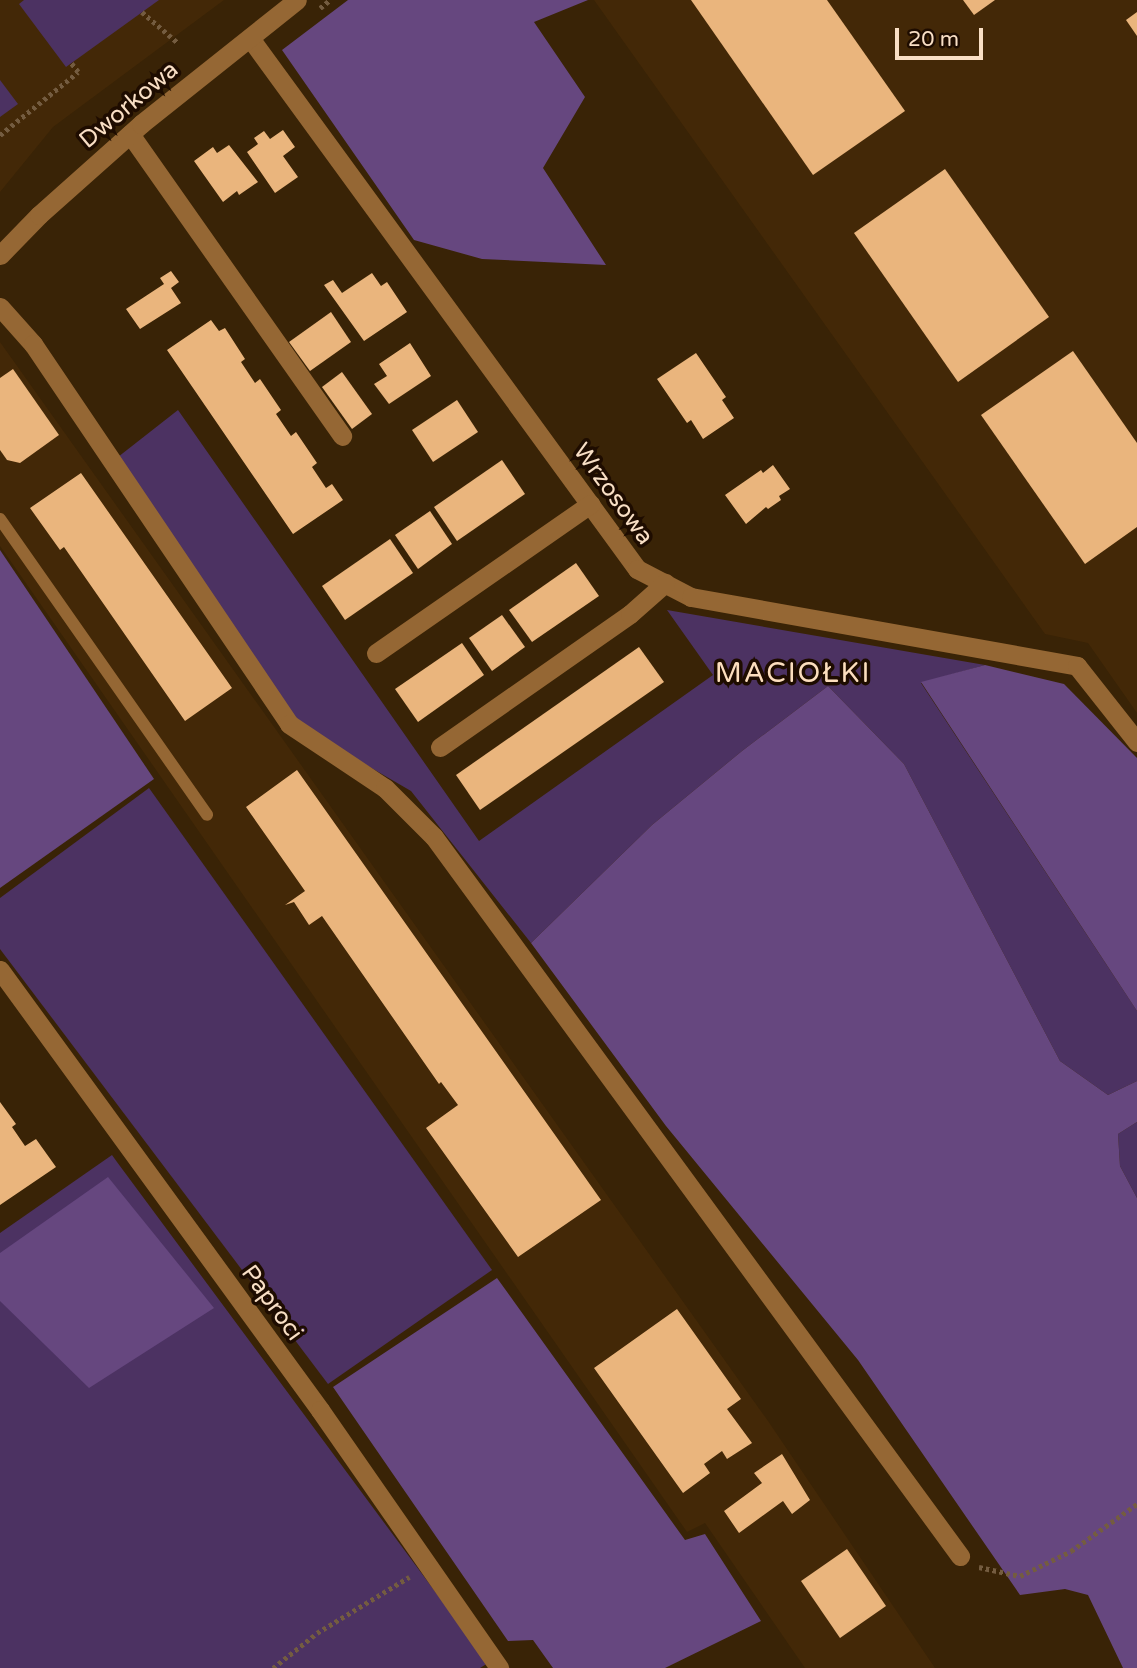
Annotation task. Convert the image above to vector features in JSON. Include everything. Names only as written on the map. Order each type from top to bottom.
[{"type":"street","name":"Dworkowa","points":[[0,255],[33,221],[130,134],[297,0]]},
{"type":"street","name":"Wrzosowa","points":[[250,38],[638,569],[691,597],[1077,666],[1137,742]]},
{"type":"street","points":[[130,134],[342,436]]},
{"type":"street","points":[[0,307],[33,344],[289,724],[385,788],[433,837],[960,1556]]},
{"type":"street","points":[[376,653],[590,504]]},
{"type":"street","points":[[440,747],[630,614],[664,583]]},
{"type":"street","name":"Paproci","points":[[0,970],[320,1410],[499,1668]]},
{"type":"lane","points":[[0,519],[208,815]]},
{"type":"path","points":[[142,12],[177,42]]},
{"type":"path","points":[[0,135],[78,72],[71,63]]},
{"type":"path","points":[[960,1556],[977,1566],[1020,1576],[1071,1551],[1137,1504]]},
{"type":"path","points":[[273,1668],[317,1633],[429,1565]]},
{"type":"shaded area","points":[[0,0],[224,0],[53,127],[0,192]]},
{"type":"shaded area","points":[[24,0],[159,0],[66,67],[19,4]]},
{"type":"shaded area","points":[[348,0],[588,0],[534,22],[585,97],[543,168],[606,265],[482,259],[414,240],[282,50]]},
{"type":"shaded area","points":[[594,0],[1137,0],[1137,713],[1088,643],[1045,634]]},
{"type":"shaded area","points":[[0,80],[18,104],[0,117]]},
{"type":"shaded area","points":[[0,342],[768,1421],[935,1668],[805,1668],[705,1523],[687,1532],[0,546]]},
{"type":"shaded area","points":[[178,410],[479,841],[713,675],[667,610],[985,665],[921,683],[1137,1011],[1137,1081],[1108,1095],[1060,1061],[904,764],[828,686],[742,751],[652,825],[531,943],[411,791],[294,723],[118,457]]},
{"type":"shaded area","points":[[0,550],[154,779],[0,888]]},
{"type":"shaded area","points":[[985,665],[1064,684],[1137,758],[1137,1011],[921,682]]},
{"type":"shaded area","points":[[828,686],[904,764],[1060,1061],[1108,1095],[1137,1081],[1137,1122],[1118,1134],[1120,1166],[1137,1198],[1137,1668],[1123,1668],[1088,1595],[1065,1589],[1020,1595],[858,1360],[666,1126],[531,943],[652,825],[742,751]]},
{"type":"shaded area","points":[[149,788],[492,1270],[328,1384],[0,949],[0,898]]},
{"type":"shaded area","points":[[1137,1122],[1137,1198],[1120,1166],[1118,1134]]},
{"type":"shaded area","points":[[112,1155],[488,1663],[480,1668],[0,1668],[0,1233]]},
{"type":"shaded area","points":[[108,1177],[214,1308],[89,1388],[0,1301],[0,1253]]},
{"type":"shaded area","points":[[497,1278],[685,1540],[705,1534],[761,1621],[665,1668],[553,1668],[533,1640],[508,1641],[333,1387]]},
{"type":"building","points":[[691,0],[827,0],[905,111],[813,175]]},
{"type":"building","points":[[963,0],[995,0],[974,15]]},
{"type":"building","points":[[1137,12],[1137,36],[1126,20]]},
{"type":"building","points":[[283,130],[295,147],[283,156],[298,177],[275,193],[247,152],[258,144],[254,138],[264,131],[270,139]]},
{"type":"building","points":[[229,145],[258,182],[239,195],[237,191],[223,202],[194,161],[213,147],[217,153]]},
{"type":"building","points":[[945,169],[1049,317],[958,382],[854,233]]},
{"type":"building","points":[[171,271],[179,282],[171,288],[181,303],[140,329],[126,309],[164,284],[160,278]]},
{"type":"building","points":[[372,273],[381,286],[387,282],[407,312],[364,341],[324,285],[333,280],[342,293]]},
{"type":"building","points":[[331,312],[351,342],[310,371],[289,342]]},
{"type":"building","points":[[211,320],[219,331],[225,328],[245,359],[241,362],[255,383],[260,379],[281,410],[276,414],[291,436],[296,432],[317,463],[312,467],[326,488],[332,484],[343,500],[293,534],[167,350]]},
{"type":"building","points":[[410,343],[431,376],[389,404],[374,384],[387,376],[379,364]]},
{"type":"building","points":[[1073,351],[1137,443],[1137,527],[1085,564],[981,415]]},
{"type":"building","points":[[696,353],[726,397],[722,400],[734,418],[703,439],[691,420],[687,423],[657,379]]},
{"type":"building","points":[[13,369],[59,435],[20,463],[7,460],[0,450],[0,378]]},
{"type":"building","points":[[342,372],[372,414],[352,429],[322,387]]},
{"type":"building","points":[[457,400],[478,432],[433,462],[412,430]]},
{"type":"building","points":[[502,460],[525,494],[457,541],[434,507]]},
{"type":"building","points":[[773,465],[790,489],[779,496],[781,500],[768,509],[766,507],[746,524],[725,495],[761,470],[763,473]]},
{"type":"building","points":[[81,473],[232,688],[185,721],[64,547],[60,550],[30,508]]},
{"type":"building","points":[[430,511],[452,544],[418,569],[395,535]]},
{"type":"building","points":[[390,539],[413,573],[345,620],[322,586]]},
{"type":"building","points":[[576,563],[599,596],[532,642],[509,610]]},
{"type":"building","points":[[502,615],[525,647],[492,671],[469,638]]},
{"type":"building","points":[[462,643],[484,675],[418,722],[395,689]]},
{"type":"building","points":[[639,647],[664,682],[480,810],[456,775]]},
{"type":"building","points":[[297,770],[601,1200],[518,1257],[426,1128],[458,1105],[441,1082],[439,1084],[322,916],[309,925],[294,902],[285,905],[305,891],[246,807]]},
{"type":"building","points":[[0,1102],[16,1124],[12,1127],[25,1146],[36,1139],[56,1167],[0,1205]]},
{"type":"building","points":[[677,1309],[741,1399],[727,1409],[752,1443],[727,1459],[722,1451],[704,1464],[710,1473],[683,1493],[594,1368]]},
{"type":"building","points":[[782,1454],[810,1500],[792,1514],[783,1501],[739,1533],[724,1511],[762,1483],[754,1473]]},
{"type":"building","points":[[847,1549],[886,1606],[840,1638],[801,1581]]},
{"type":"district","name":"MACIOŁKI","points":[[793,673]]}]
